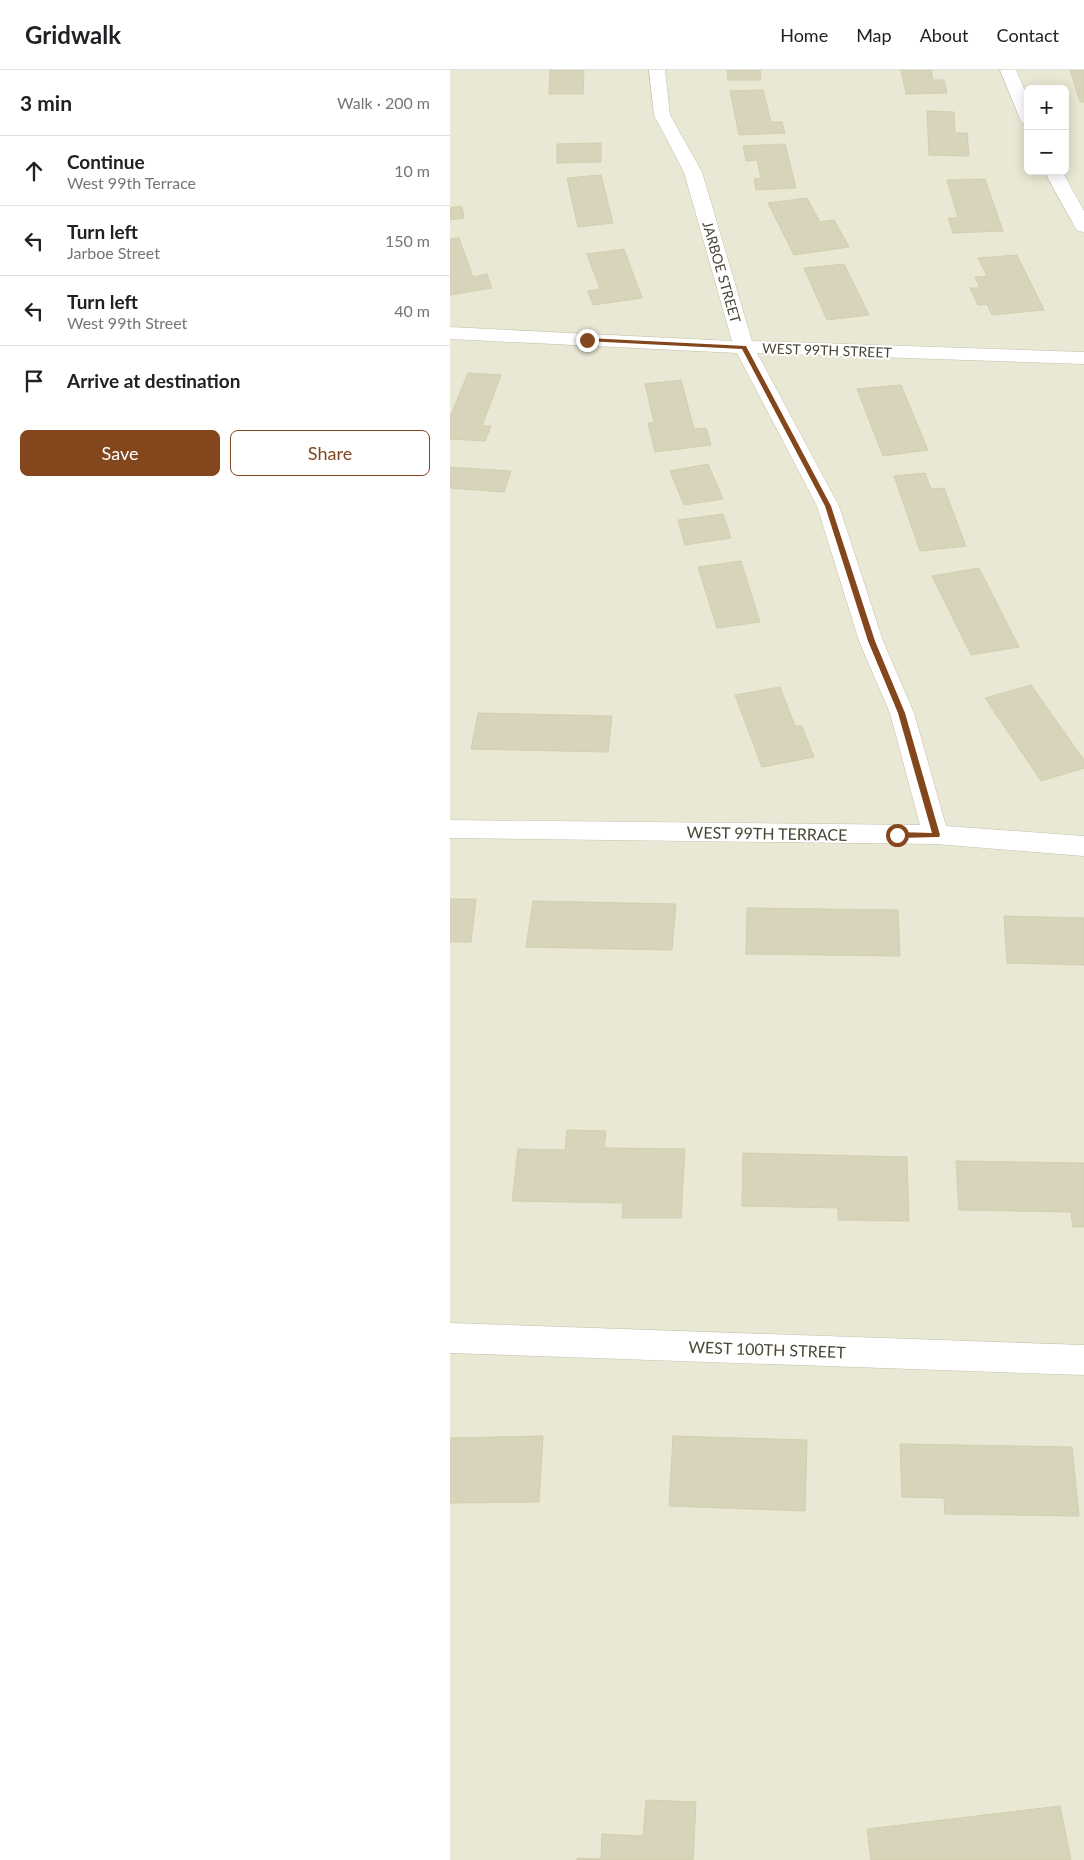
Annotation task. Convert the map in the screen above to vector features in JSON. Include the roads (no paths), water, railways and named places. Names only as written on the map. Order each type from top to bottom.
[{"type":"street","name":"JARBOE STREET","points":[[657,70],[662,115],[692,172],[744,347],[828,506],[871,641],[902,713],[936,835]]},
{"type":"street","points":[[1008,70],[1024,109]]},
{"type":"street","points":[[1055,175],[1084,227]]},
{"type":"street","name":"WEST 99TH STREET","points":[[450,333],[744,347],[1084,358]]},
{"type":"street","name":"WEST 99TH TERRACE","points":[[450,829],[936,835],[1084,846]]},
{"type":"street","name":"WEST 100TH STREET","points":[[450,1338],[1084,1360]]}]
